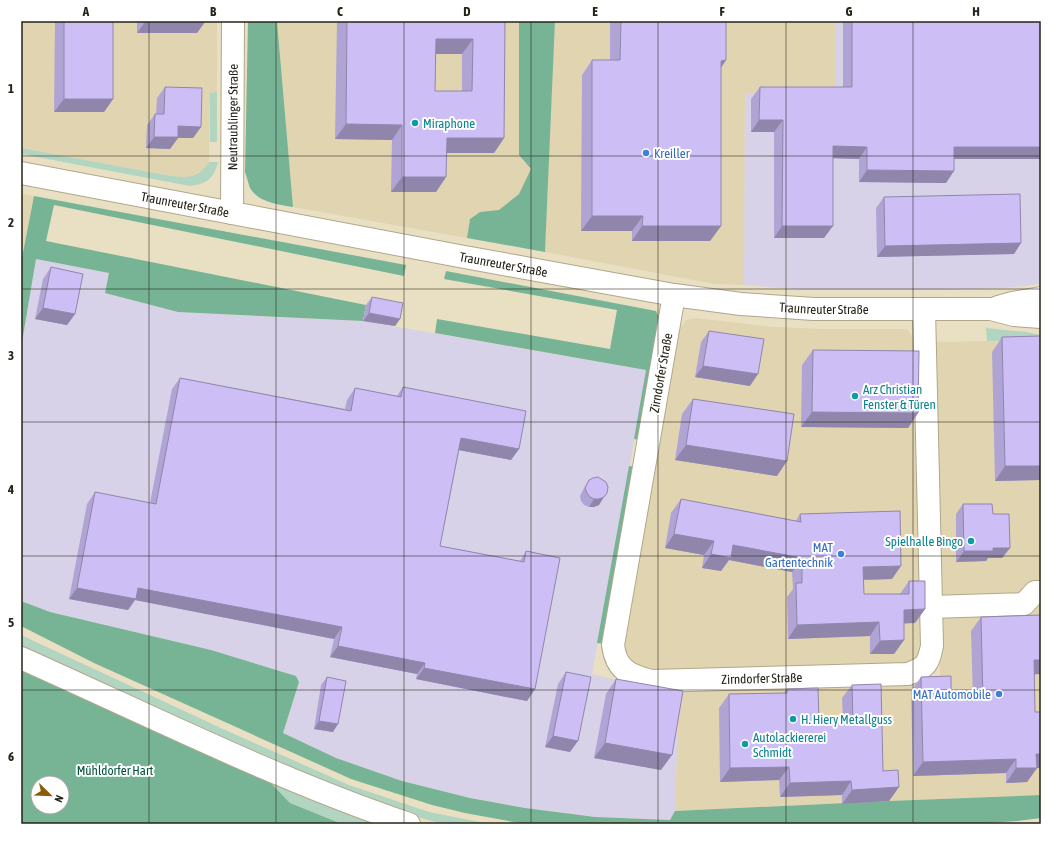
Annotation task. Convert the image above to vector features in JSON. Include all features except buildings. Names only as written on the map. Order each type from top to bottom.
[{"type":"street","name":"Neutraublinger Straße","points":[[232,213],[233,21]]},
{"type":"street","name":"Traunreuter Straße","points":[[21,173],[674,295],[741,304],[814,309],[991,309],[1012,303],[1041,298]]},
{"type":"street","name":"Zirndorfer Straße","points":[[674,295],[613,645],[614,656],[627,672],[639,678],[651,680],[908,674],[922,669],[929,659],[932,646],[924,310]]},
{"type":"street","name":"Traunreuter Straße","points":[[991,309],[1041,324]]},
{"type":"street","name":"Traunreuter Straße","points":[[1014,315],[1041,317]]},
{"type":"street","points":[[931,607],[1024,604],[1035,592],[1041,592]]},
{"type":"street","points":[[21,658],[228,752],[342,800],[409,824]]},
{"type":"shaded area","points":[[21,21],[217,21],[217,92],[210,93],[209,162],[203,170],[195,175],[185,178],[21,148]]},
{"type":"shaded area","points":[[277,21],[519,21],[519,155],[531,169],[519,194],[499,210],[480,212],[470,219],[467,238],[293,207]]},
{"type":"shaded area","points":[[555,21],[836,21],[836,95],[745,94],[744,285],[714,284],[545,252]]},
{"type":"shaded area","points":[[836,21],[1041,21],[1041,284],[1003,288],[934,290],[806,290],[744,285],[745,94],[836,95]]},
{"type":"shaded area","points":[[21,193],[34,196],[21,263]]},
{"type":"shaded area","points":[[36,259],[109,273],[105,293],[178,312],[363,321],[647,370],[592,674],[647,688],[679,689],[675,811],[670,820],[595,817],[525,808],[470,798],[402,781],[336,758],[283,733],[299,682],[296,676],[211,650],[50,612],[21,601],[21,348]]},
{"type":"shaded area","points":[[696,318],[776,327],[821,329],[907,329],[918,345],[923,645],[915,661],[908,665],[653,671],[627,661],[622,643],[678,331],[686,320]]},
{"type":"shaded area","points":[[1041,340],[1041,795],[675,811],[679,689],[940,681],[933,342]]},
{"type":"green space","points":[[248,21],[277,21],[293,207],[275,204],[258,197],[250,188],[245,172]]},
{"type":"green space","points":[[519,21],[555,21],[545,252],[467,238],[470,219],[480,212],[499,210],[519,194],[531,169],[519,155]]},
{"type":"green space","points":[[217,92],[217,142],[210,142],[210,93]]},
{"type":"green space","points":[[21,148],[177,177],[193,176],[201,171],[209,162],[218,162],[212,177],[201,184],[190,186],[21,154]]},
{"type":"green space","points":[[34,196],[406,265],[404,276],[54,205],[46,241],[366,305],[363,321],[178,312],[105,293],[109,273],[36,259],[21,348],[21,263]]},
{"type":"green space","points":[[446,271],[656,311],[660,320],[641,440],[634,439],[646,370],[435,333],[437,319],[610,349],[617,310],[444,279]]},
{"type":"green space","points":[[986,328],[1041,335],[1041,340],[987,341]]},
{"type":"green space","points":[[629,466],[637,467],[605,644],[597,643]]},
{"type":"green space","points":[[21,601],[50,612],[211,650],[296,676],[299,682],[283,733],[336,758],[402,781],[470,798],[525,808],[595,817],[670,820],[675,811],[1041,795],[1041,818],[974,824],[525,824],[465,813],[432,805],[351,779],[94,663],[21,626]]},
{"type":"green space","points":[[21,635],[223,729],[349,785],[429,812],[490,824],[443,824],[376,803],[231,742],[21,647]]},
{"type":"green space","name":"Mühldorfer Hart","points":[[21,669],[267,779],[290,803],[342,824],[21,824]]},
{"type":"green space","points":[[267,779],[380,824],[342,824],[290,803]]},
{"type":"place","name":"Miraphone","points":[[415,123]]},
{"type":"place","name":"Kreiller","points":[[646,153]]},
{"type":"place","name":"Arz Christian Fenster & Türen","points":[[855,396]]},
{"type":"place","name":"Spielhalle Bingo","points":[[971,541]]},
{"type":"place","name":"MAT Gartentechnik","points":[[841,554]]},
{"type":"place","name":"MAT Automobile","points":[[999,694]]},
{"type":"place","name":"H. Hiery Metallguss","points":[[793,719]]},
{"type":"place","name":"Autolackiererei Schmidt","points":[[745,744]]}]
